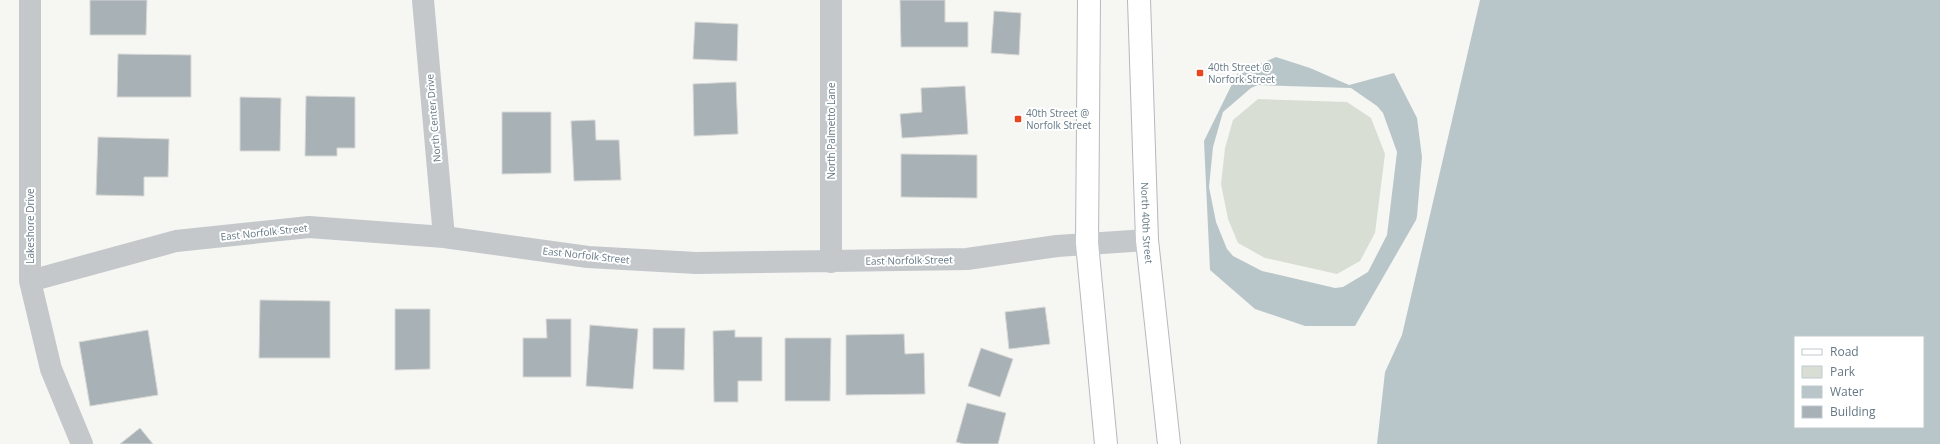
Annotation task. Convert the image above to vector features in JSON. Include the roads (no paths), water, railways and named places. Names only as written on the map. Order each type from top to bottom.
[{"type":"main road","points":[[1089,0],[1087,243],[1106,444]]},
{"type":"main road","name":"North 40th Street","points":[[1139,0],[1147,240],[1169,444]]},
{"type":"street","name":"Lakeshore Drive","points":[[30,0],[30,281],[51,369],[82,444]]},
{"type":"street","name":"North Center Drive","points":[[423,0],[444,237]]},
{"type":"street","name":"North Palmetto Lane","points":[[831,0],[831,262]]},
{"type":"street","name":"East Norfolk Street","points":[[30,281],[176,241],[309,227],[444,237],[588,257],[696,263],[967,259],[1087,243],[1147,240]]},
{"type":"water","points":[[1480,0],[1940,0],[1940,444],[1377,444],[1385,372],[1402,335]]},
{"type":"water","points":[[1276,57],[1310,68],[1349,85],[1394,73],[1417,118],[1422,157],[1416,220],[1355,326],[1305,326],[1255,309],[1210,270],[1204,141],[1237,74]],"holes":[[[1258,85],[1351,88],[1377,106],[1383,113],[1397,152],[1387,235],[1368,272],[1343,287],[1335,288],[1262,271],[1233,256],[1227,249],[1216,222],[1209,187],[1213,147],[1223,112],[1251,88]]]},
{"type":"place","name":"40th Street @ Norfork Street","points":[[1200,73]]},
{"type":"place","name":"40th Street @ Norfolk Street","points":[[1018,119]]}]
